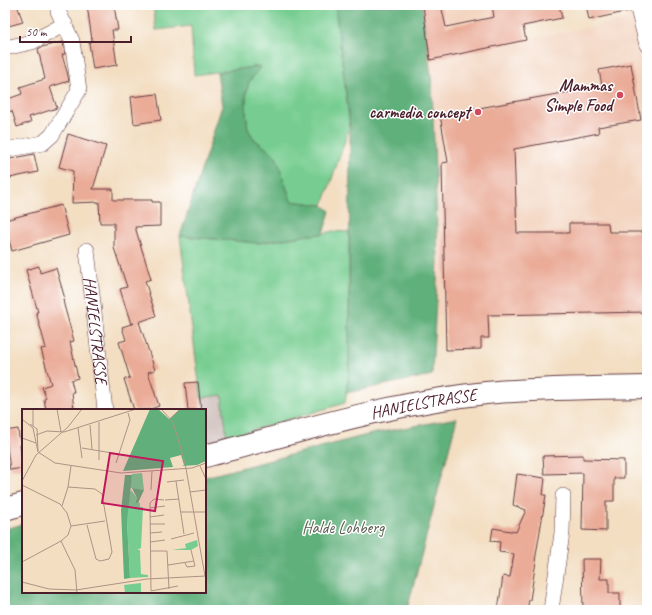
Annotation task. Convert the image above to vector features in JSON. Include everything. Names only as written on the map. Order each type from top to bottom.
[{"type":"main road","name":"HANIELSTRASSE","points":[[206,456],[367,413],[422,402],[486,393],[562,388],[647,387]]},
{"type":"main road","points":[[5,509],[22,504]]},
{"type":"street","points":[[5,150],[43,143],[52,135],[79,90],[72,42],[58,11],[58,5]]},
{"type":"street","points":[[637,5],[647,45]]},
{"type":"street","points":[[5,48],[32,42],[65,24]]},
{"type":"street","name":"HANIELSTRASSE","points":[[87,250],[104,409]]},
{"type":"street","points":[[551,610],[562,533],[563,496]]},
{"type":"shaded area","points":[[422,5],[519,5],[527,39],[627,20],[624,5],[647,5],[647,312],[437,316],[438,262],[432,84]]},
{"type":"shaded area","points":[[222,395],[227,438],[207,443],[206,409],[203,409],[201,398]]},
{"type":"green space","points":[[153,5],[335,5],[350,126],[323,205],[291,201],[276,156],[254,139],[248,129],[246,94],[249,82],[261,66],[194,75],[191,26],[156,30]]},
{"type":"green space","points":[[335,5],[422,5],[432,84],[438,262],[432,375],[346,393],[349,371],[350,126]]},
{"type":"green space","points":[[261,66],[249,82],[246,94],[248,129],[254,139],[276,156],[291,201],[323,205],[330,211],[323,234],[258,243],[180,236],[222,106],[217,72]]},
{"type":"green space","points":[[332,231],[349,232],[349,371],[345,403],[227,438],[222,395],[201,398],[180,236],[258,243],[323,234]]},
{"type":"green space","name":"Halde Lohberg","points":[[457,418],[407,610],[5,610],[5,529],[22,524],[22,593],[206,593],[206,477],[371,434]]},
{"type":"building","points":[[5,5],[17,5],[23,22],[5,27]]},
{"type":"building","points":[[87,5],[114,5],[118,30],[112,30],[117,65],[93,69],[89,43],[92,40]]},
{"type":"building","points":[[423,5],[441,5],[446,27],[494,17],[492,5],[559,5],[562,18],[523,26],[526,40],[430,60]]},
{"type":"building","points":[[586,5],[628,5],[629,11],[589,20]]},
{"type":"building","points":[[63,42],[65,54],[62,55],[69,81],[50,87],[57,108],[29,117],[31,122],[17,127],[12,111],[5,113],[5,100],[22,94],[20,87],[45,79],[38,49]]},
{"type":"building","points":[[631,64],[641,120],[598,127],[599,133],[514,149],[517,233],[569,233],[569,223],[608,223],[609,232],[647,232],[647,312],[488,315],[489,338],[481,338],[481,349],[446,350],[442,163],[448,162],[440,115],[602,86],[599,70]]},
{"type":"building","points":[[157,94],[161,120],[134,124],[131,97]]},
{"type":"building","points":[[68,134],[106,146],[93,189],[113,189],[113,200],[152,200],[152,202],[160,202],[160,226],[135,227],[151,279],[145,281],[156,316],[139,322],[155,370],[148,372],[159,406],[151,409],[134,409],[124,379],[130,378],[119,342],[126,340],[122,327],[131,324],[120,289],[127,287],[114,248],[114,223],[100,223],[99,202],[72,203],[73,171],[59,167]]},
{"type":"building","points":[[34,154],[38,172],[5,179],[5,160]]},
{"type":"building","points":[[61,205],[69,235],[12,251],[5,226],[5,220]]},
{"type":"building","points":[[39,266],[40,273],[56,268],[65,299],[63,299],[64,305],[74,341],[70,342],[78,378],[71,380],[74,392],[72,392],[74,409],[46,409],[44,399],[46,398],[42,387],[51,384],[41,349],[46,348],[26,270]]},
{"type":"building","points":[[198,382],[201,409],[188,409],[185,383]]},
{"type":"building","points":[[18,429],[22,468],[10,470],[5,431]]},
{"type":"building","points":[[583,455],[583,459],[624,460],[624,478],[614,478],[614,501],[606,501],[606,531],[582,530],[583,473],[544,474],[543,456]]},
{"type":"building","points":[[517,474],[545,478],[543,495],[546,495],[530,600],[527,610],[498,610],[503,576],[510,577],[514,554],[499,552],[500,542],[491,541],[493,528],[516,532],[526,510],[513,505]]},
{"type":"building","points":[[582,559],[601,559],[600,579],[609,579],[609,593],[620,593],[620,610],[583,610]]},
{"type":"place","name":"Mammas Simple Food","points":[[620,95]]},
{"type":"place","name":"carmedia concept","points":[[478,112]]}]
